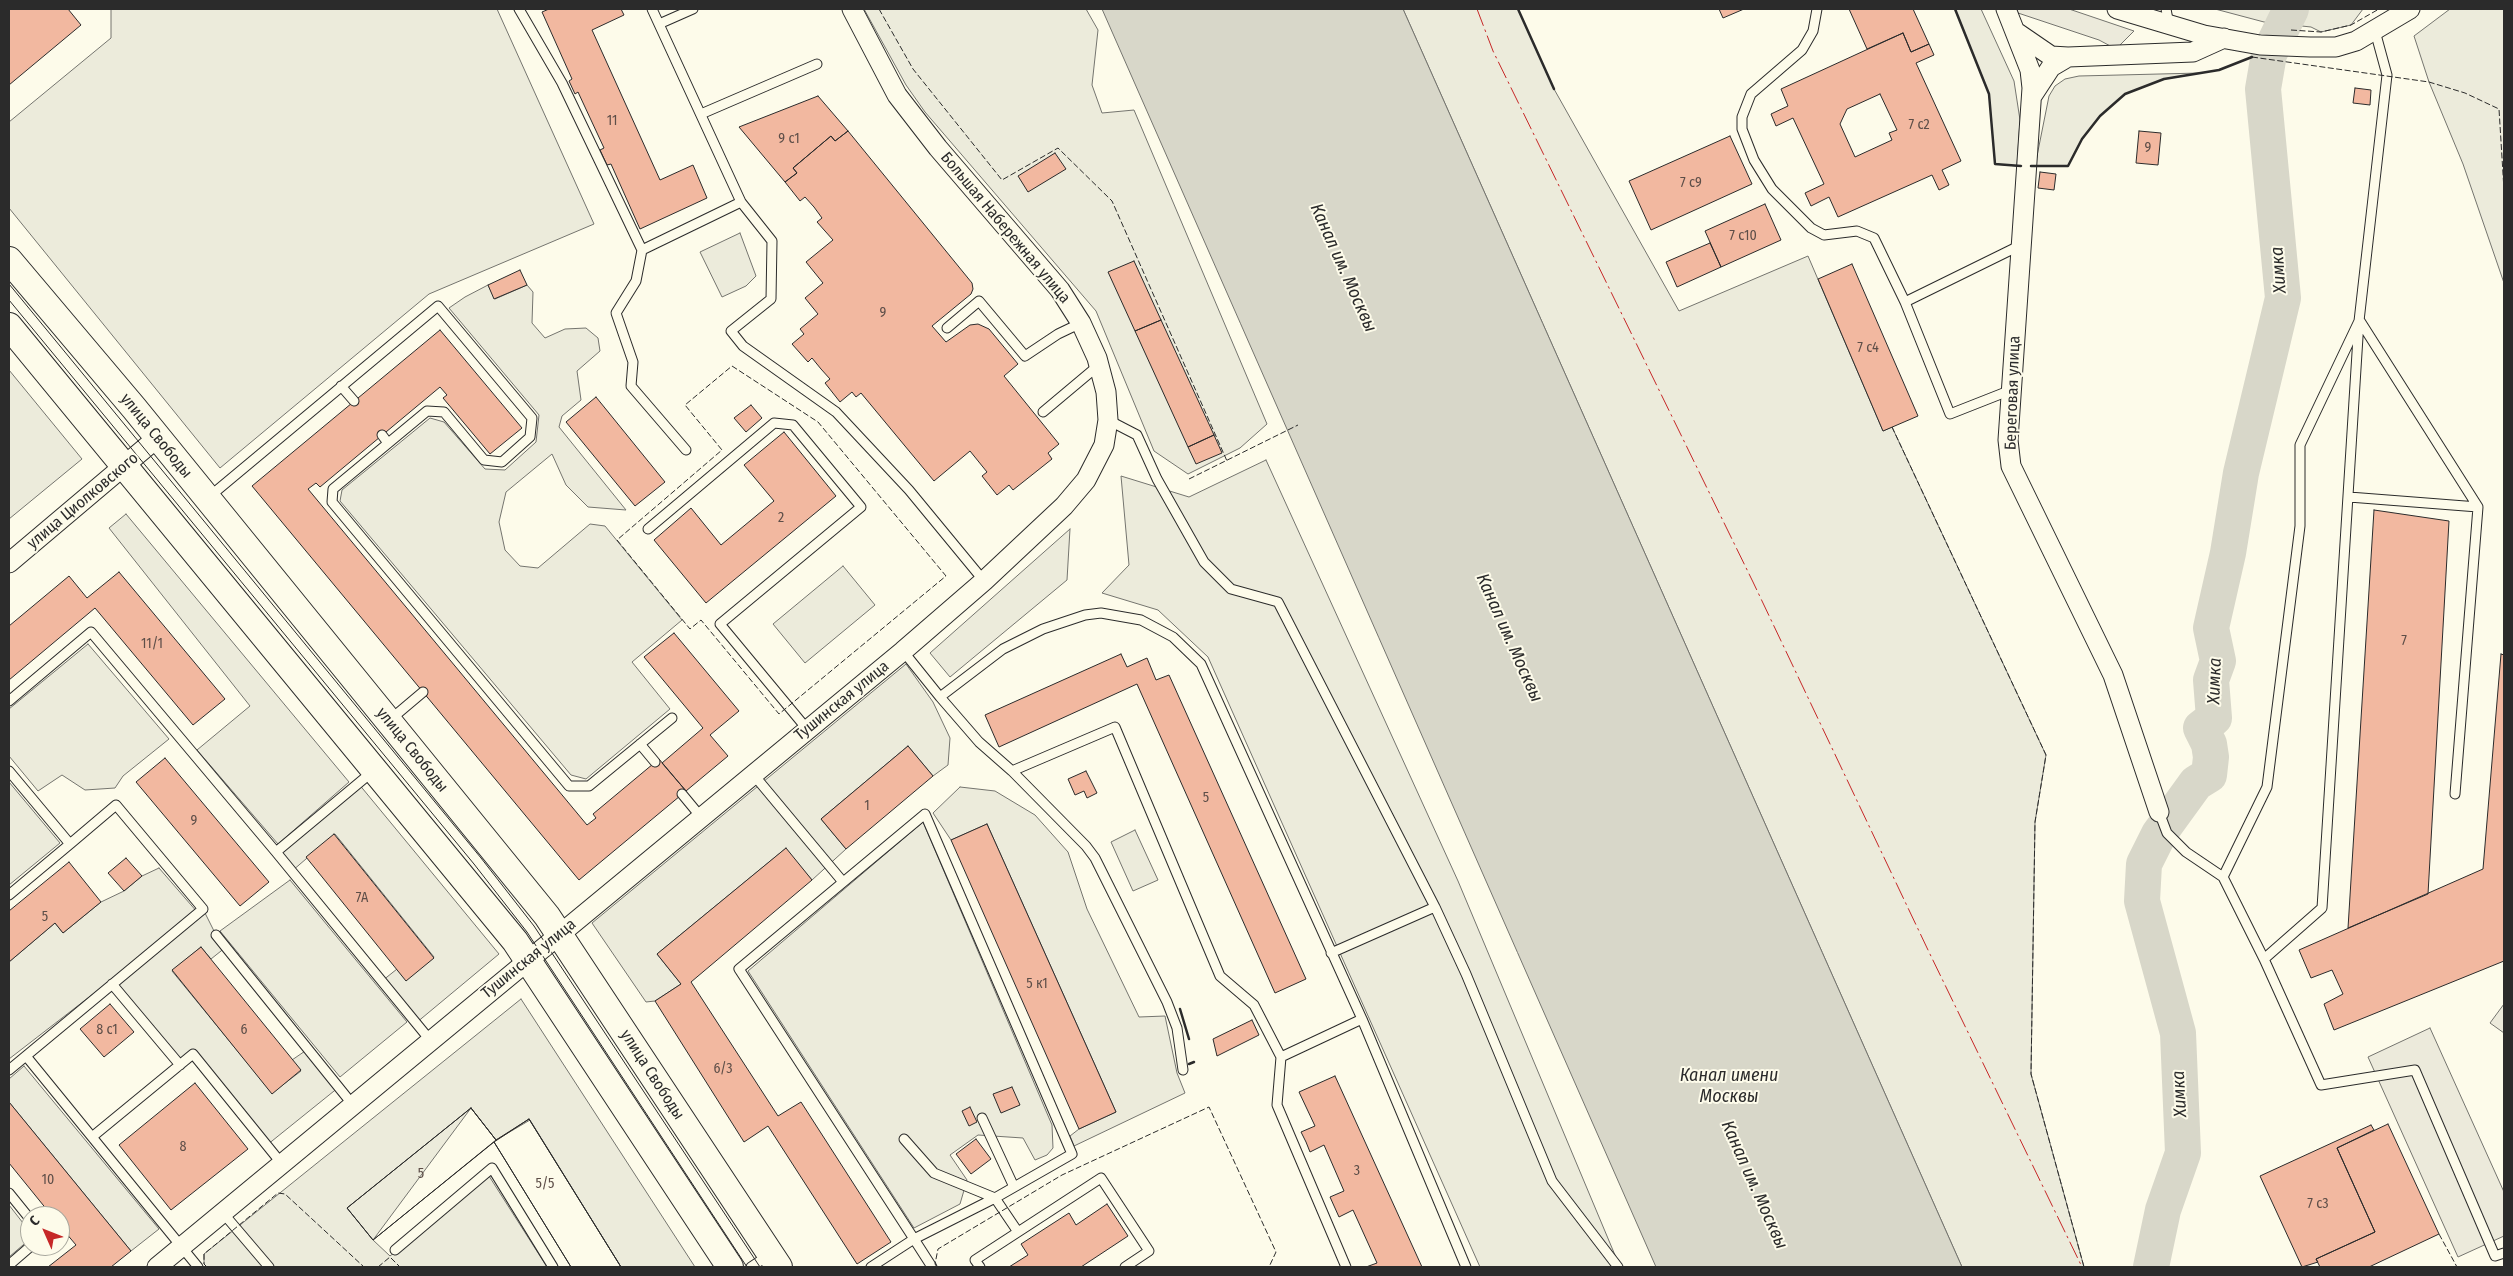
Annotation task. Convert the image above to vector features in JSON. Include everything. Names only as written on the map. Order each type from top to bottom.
[{"type":"main road","name":"улица Свободы","points":[[9,260],[522,884],[560,934],[766,1263]]},
{"type":"main road","points":[[9,326],[491,910],[528,960],[730,1267]]},
{"type":"street","name":"Большая Набережная улица","points":[[852,9],[897,95],[938,148],[1060,290],[1081,323],[1099,366],[1106,392],[1108,420],[1104,444],[1086,480],[1064,506],[984,581],[903,651]]},
{"type":"street","points":[[2117,9],[2168,17],[2224,38],[2260,45],[2288,46],[2336,46],[2356,41],[2410,9]]},
{"type":"street","points":[[2010,16],[2035,47],[2051,56],[2193,52],[2224,38]]},
{"type":"street","name":"Береговая улица","points":[[2010,16],[2030,70],[2032,96],[2008,440],[2011,466],[2113,675],[2159,812]]},
{"type":"street","points":[[2032,96],[2051,67],[2068,57]]},
{"type":"street","name":"улица Циолковского","points":[[9,563],[157,438]]},
{"type":"street","name":"Тушинская улица","points":[[157,1267],[903,651]]},
{"type":"lane","points":[[519,9],[562,83],[642,250],[636,282],[616,313],[633,362],[631,386],[686,450]]},
{"type":"lane","points":[[652,9],[741,202],[772,241],[771,299],[731,331],[742,346],[836,412],[910,490],[984,581]]},
{"type":"lane","points":[[659,24],[694,9]]},
{"type":"lane","points":[[1817,9],[1813,31],[1802,50],[1751,94],[1743,111],[1742,129],[1754,160],[1772,189],[1811,228],[1824,235],[1857,231],[1874,238],[1904,302],[1950,414],[2011,390]]},
{"type":"lane","points":[[2264,958],[2322,908],[2360,321],[2387,75],[2375,31]]},
{"type":"lane","points":[[701,114],[817,64]]},
{"type":"lane","points":[[642,250],[741,202]]},
{"type":"lane","points":[[1904,302],[2021,244]]},
{"type":"lane","points":[[947,328],[979,301],[1025,356],[1058,334],[1081,323]]},
{"type":"lane","points":[[206,498],[438,306],[532,418],[530,437],[502,462],[484,460],[444,412],[427,411],[333,489],[332,502],[569,786],[589,786],[672,718]]},
{"type":"lane","points":[[2360,321],[2478,508],[2455,794]]},
{"type":"lane","points":[[2222,877],[2267,787],[2300,526],[2300,445],[2360,321]]},
{"type":"lane","points":[[1043,412],[1099,366]]},
{"type":"lane","points":[[341,386],[354,401]]},
{"type":"lane","points":[[1108,420],[1138,435],[1158,479],[1204,562],[1231,589],[1278,602],[1434,906],[1466,974],[1552,1181],[1618,1267]]},
{"type":"lane","points":[[648,528],[774,423],[793,425],[861,507],[720,624],[807,729]]},
{"type":"lane","points":[[382,435],[388,443]]},
{"type":"lane","points":[[2349,497],[2478,508]]},
{"type":"lane","points":[[940,697],[1003,649],[1043,629],[1085,615],[1101,613],[1141,620],[1173,637],[1201,664],[1330,953],[1362,1019],[1466,1267]]},
{"type":"lane","points":[[9,701],[91,632],[276,852],[430,1040]]},
{"type":"lane","points":[[903,651],[979,742],[1012,771],[1086,846],[1095,858],[1167,1002],[1177,1028],[1183,1070]]},
{"type":"lane","points":[[454,665],[462,658]]},
{"type":"lane","points":[[388,721],[423,692]]},
{"type":"lane","points":[[1012,771],[1115,727],[1220,976],[1254,1005],[1281,1057],[1277,1105],[1346,1267]]},
{"type":"lane","points":[[640,744],[655,762]]},
{"type":"lane","points":[[276,852],[375,769]]},
{"type":"lane","points":[[9,771],[70,844]]},
{"type":"lane","points":[[753,774],[843,882]]},
{"type":"lane","points":[[682,794],[701,818]]},
{"type":"lane","points":[[9,894],[116,805],[203,909],[9,1070]]},
{"type":"lane","points":[[2159,812],[2167,832],[2186,852],[2222,877],[2264,958],[2321,1085],[2415,1070],[2495,1256],[2504,1253]]},
{"type":"lane","points":[[871,1267],[914,1239],[995,1198],[1072,1154],[924,814],[739,970],[914,1239],[932,1267]]},
{"type":"lane","points":[[1330,953],[1434,906]]},
{"type":"lane","points":[[216,935],[353,1104]]},
{"type":"lane","points":[[112,984],[180,1065]]},
{"type":"lane","points":[[1281,1057],[1362,1019]]},
{"type":"lane","points":[[92,1137],[193,1054],[282,1164]]},
{"type":"lane","points":[[26,1056],[198,1267]]},
{"type":"lane","points":[[982,1118],[1014,1187]]},
{"type":"lane","points":[[904,1139],[934,1173],[995,1198],[1018,1232]]},
{"type":"lane","points":[[395,1250],[492,1168],[553,1267]]},
{"type":"lane","points":[[980,1267],[975,1260],[1101,1178],[1149,1251],[1125,1267]]},
{"type":"lane","points":[[9,1193],[20,1207]]},
{"type":"lane","points":[[222,1213],[269,1267]]},
{"type":"lane","points":[[9,1265],[20,1256]]},
{"type":"shaded area","points":[[111,9],[497,9],[594,224],[429,294],[220,468],[9,208],[9,122],[111,38]]},
{"type":"shaded area","points":[[864,9],[1086,9],[1098,30],[1092,85],[1102,113],[1134,110],[1267,424],[1240,448],[1188,474],[1154,451],[1096,311],[925,112],[906,85]]},
{"type":"shaded area","points":[[1403,9],[1518,9],[1554,89],[1679,311],[1808,256],[1883,431],[1892,427],[2046,755],[2035,822],[2031,1074],[2084,1267],[1962,1267]]},
{"type":"shaded area","points":[[1955,9],[1981,9],[2014,81],[2020,120],[2017,166],[1995,164],[1989,94]]},
{"type":"shaded area","points":[[2017,9],[2069,9],[2134,31],[2116,49],[2099,40],[2018,13]]},
{"type":"shaded area","points":[[2215,9],[2280,9],[2300,14],[2306,9],[2363,9],[2351,25],[2321,32],[2311,27],[2264,22]]},
{"type":"shaded area","points":[[2450,9],[2504,9],[2504,283],[2463,164],[2429,82],[2414,36]]},
{"type":"shaded area","points":[[2200,73],[2164,79],[2125,94],[2100,116],[2082,139],[2068,166],[2035,166],[2049,96],[2055,86],[2065,79],[2079,76]]},
{"type":"shaded area","points":[[740,233],[756,276],[746,286],[722,297],[700,252]]},
{"type":"shaded area","points":[[488,285],[495,299],[527,285],[533,292],[532,323],[545,338],[565,329],[586,328],[598,338],[600,351],[577,371],[581,400],[562,416],[559,427],[626,510],[588,507],[566,485],[552,454],[506,492],[499,522],[505,550],[520,566],[538,568],[590,524],[605,526],[682,620],[632,662],[670,709],[586,779],[571,775],[340,501],[342,490],[430,418],[444,422],[485,469],[505,470],[536,442],[539,415],[449,308]]},
{"type":"shaded area","points":[[9,370],[82,459],[9,519]]},
{"type":"shaded area","points":[[1266,460],[1458,881],[1620,1267],[1480,1267],[1208,657],[1158,610],[1102,593],[1129,565],[1121,476],[1189,497]]},
{"type":"shaded area","points":[[126,514],[349,782],[278,844],[197,750],[250,706],[109,528]]},
{"type":"shaded area","points":[[1070,529],[1067,580],[950,677],[930,653]]},
{"type":"shaded area","points":[[843,566],[875,605],[805,663],[773,624]]},
{"type":"shaded area","points":[[88,644],[169,739],[123,776],[115,788],[85,790],[62,775],[38,791],[9,756],[9,709]]},
{"type":"shaded area","points":[[906,664],[933,702],[950,738],[948,765],[933,776],[908,746],[821,819],[846,849],[812,880],[785,849],[657,954],[681,984],[655,1001],[646,1002],[592,923]]},
{"type":"shaded area","points":[[9,782],[60,843],[9,885]]},
{"type":"shaded area","points":[[358,783],[499,954],[416,1023],[382,981],[397,969],[406,980],[434,957],[335,834],[292,871],[276,852]]},
{"type":"shaded area","points":[[960,787],[995,791],[1035,815],[1068,852],[1087,909],[1139,1017],[1165,1016],[1177,1073],[1185,1093],[1074,1146],[1070,1136],[1079,1129],[1116,1112],[987,824],[951,840],[933,813]]},
{"type":"shaded area","points":[[923,822],[1052,1125],[1053,1148],[1047,1155],[1035,1160],[1023,1138],[978,1135],[950,1155],[967,1180],[960,1204],[914,1228],[748,971]]},
{"type":"shaded area","points":[[1135,830],[1158,880],[1133,891],[1111,842]]},
{"type":"shaded area","points":[[159,868],[198,913],[203,909],[216,935],[226,947],[211,959],[201,947],[172,971],[272,1093],[301,1071],[292,1060],[308,1049],[339,1087],[267,1145],[193,1054],[180,1065],[112,984],[181,926],[9,1059],[9,962],[55,923],[63,933],[101,902],[124,891],[142,876]]},
{"type":"shaded area","points":[[290,880],[407,1022],[340,1077],[220,931]]},
{"type":"shaded area","points":[[521,999],[695,1267],[621,1267],[530,1120],[496,1140],[471,1108],[373,1240],[390,1256],[489,1176],[547,1267],[207,1267],[204,1264],[204,1254]]},
{"type":"shaded area","points":[[2504,1004],[2504,1033],[2490,1023]]},
{"type":"shaded area","points":[[2430,1028],[2504,1192],[2504,1236],[2458,1257],[2368,1057]]},
{"type":"shaded area","points":[[24,1066],[159,1229],[131,1251],[9,1102],[9,1079]]},
{"type":"shaded area","points":[[9,1205],[20,1219],[20,1248],[9,1257]]},
{"type":"water","name":"Канал имени Москвы","points":[[1102,9],[1403,9],[1962,1267],[1656,1267]]},
{"type":"building","points":[[9,9],[68,9],[81,25],[9,85]]},
{"type":"building","points":[[549,9],[621,9],[624,15],[592,30],[660,180],[693,165],[707,198],[640,229],[611,164],[607,165],[600,150],[604,148],[578,92],[575,94],[569,81],[572,79],[542,12]]},
{"type":"building","points":[[1719,9],[1744,9],[1723,18]]},
{"type":"building","points":[[1849,9],[1913,9],[1929,44],[1911,52],[1903,33],[1867,49]]},
{"type":"building","points":[[1903,33],[1911,52],[1929,44],[1934,55],[1916,63],[1961,161],[1942,170],[1949,185],[1939,190],[1932,175],[1838,217],[1829,197],[1811,206],[1805,193],[1824,184],[1793,118],[1776,126],[1771,114],[1788,106],[1781,89]],"holes":[[[1880,94],[1897,130],[1889,133],[1892,140],[1855,157],[1840,124],[1847,109]]]},
{"type":"building","points":[[2355,88],[2371,90],[2370,105],[2353,103]]},
{"type":"building","points":[[818,96],[848,131],[835,141],[831,136],[793,168],[797,173],[785,182],[739,127]]},
{"type":"building","points":[[848,131],[972,283],[973,289],[971,294],[932,326],[946,342],[970,325],[978,324],[989,329],[1018,364],[1004,376],[1059,444],[1048,453],[1052,459],[1013,490],[1009,485],[997,495],[982,476],[987,472],[970,451],[934,481],[861,393],[856,397],[852,392],[840,402],[825,383],[830,379],[812,358],[808,362],[792,344],[804,334],[800,329],[818,314],[805,298],[823,283],[806,262],[833,240],[817,222],[822,218],[814,207],[805,197],[800,201],[785,182],[797,173],[793,168],[831,136],[835,141]]},
{"type":"building","points":[[2139,131],[2161,133],[2158,165],[2136,163]]},
{"type":"building","points":[[1730,136],[1752,184],[1651,230],[1629,181]]},
{"type":"building","points":[[1055,153],[1066,169],[1028,192],[1018,176]]},
{"type":"building","points":[[2040,172],[2056,174],[2054,190],[2038,188]]},
{"type":"building","points":[[1765,204],[1781,240],[1721,267],[1705,231]]},
{"type":"building","points":[[1710,243],[1721,267],[1677,287],[1666,262]]},
{"type":"building","points":[[1134,261],[1161,320],[1135,331],[1108,272]]},
{"type":"building","points":[[1852,264],[1918,416],[1883,431],[1818,279]]},
{"type":"building","points":[[520,270],[527,285],[494,299],[488,285]]},
{"type":"building","points":[[1161,320],[1214,435],[1188,447],[1135,331]]},
{"type":"building","points":[[440,330],[522,428],[490,454],[443,398],[447,395],[440,387],[320,487],[316,483],[308,489],[587,825],[596,818],[593,814],[659,759],[686,791],[579,880],[252,486]]},
{"type":"building","points":[[596,397],[665,482],[635,506],[566,422]]},
{"type":"building","points":[[751,405],[762,418],[746,432],[734,418]]},
{"type":"building","points":[[784,432],[836,496],[706,603],[654,540],[691,508],[721,545],[774,501],[744,465]]},
{"type":"building","points":[[1214,435],[1222,453],[1196,464],[1188,447]]},
{"type":"building","points":[[2374,510],[2449,521],[2428,894],[2348,928]]},
{"type":"building","points":[[119,572],[225,699],[193,725],[95,608],[9,680],[9,626],[69,576],[87,598]]},
{"type":"building","points":[[674,633],[739,711],[710,735],[728,756],[686,791],[662,763],[703,728],[644,657]]},
{"type":"building","points":[[1121,654],[1127,667],[1147,658],[1156,680],[1169,675],[1306,979],[1275,993],[1137,684],[999,747],[985,715]]},
{"type":"building","points":[[2501,654],[2504,655],[2504,961],[2334,1030],[2324,1004],[2343,994],[2332,970],[2311,978],[2299,950],[2483,869]]},
{"type":"building","points":[[908,746],[933,776],[846,849],[821,819]]},
{"type":"building","points":[[165,758],[269,882],[240,906],[136,782]]},
{"type":"building","points":[[1086,771],[1097,793],[1087,798],[1084,791],[1075,795],[1068,779]]},
{"type":"building","points":[[987,824],[1116,1112],[1079,1129],[951,840]]},
{"type":"building","points":[[334,834],[434,958],[406,981],[306,857]]},
{"type":"building","points":[[786,848],[812,880],[691,982],[778,1116],[801,1102],[891,1242],[857,1264],[768,1126],[744,1142],[655,1001],[681,984],[657,954]]},
{"type":"building","points":[[126,858],[142,876],[124,891],[108,873]]},
{"type":"building","points":[[69,862],[101,902],[63,933],[55,923],[9,962],[9,911]]},
{"type":"building","points":[[201,947],[301,1070],[272,1094],[172,970]]},
{"type":"building","points":[[110,1004],[134,1032],[104,1057],[80,1029]]},
{"type":"building","points":[[1252,1020],[1259,1035],[1217,1056],[1213,1039]]},
{"type":"building","points":[[1335,1076],[1422,1267],[1366,1267],[1377,1263],[1353,1210],[1339,1217],[1330,1197],[1344,1191],[1324,1145],[1310,1152],[1301,1132],[1315,1126],[1299,1092]]},
{"type":"building","points":[[195,1083],[248,1149],[171,1210],[119,1145]]},
{"type":"building","points":[[1012,1087],[1020,1105],[1001,1113],[993,1094]]},
{"type":"building","points":[[9,1102],[131,1251],[111,1267],[48,1267],[62,1256],[70,1256],[70,1250],[76,1245],[70,1238],[70,1206],[44,1206],[9,1163]]},
{"type":"building","points":[[970,1107],[977,1122],[969,1126],[962,1111]]},
{"type":"building","points":[[471,1108],[496,1140],[373,1240],[347,1208]]},
{"type":"building","points":[[471,1108],[496,1140],[529,1119],[621,1267],[571,1267],[494,1142],[373,1240],[347,1208]]},
{"type":"building","points":[[529,1119],[621,1267],[571,1267],[494,1142]]},
{"type":"building","points":[[2388,1124],[2439,1234],[2369,1267],[2320,1267],[2316,1259],[2375,1232],[2337,1148]]},
{"type":"building","points":[[2371,1125],[2374,1130],[2337,1148],[2375,1232],[2316,1259],[2318,1262],[2302,1267],[2260,1176]]},
{"type":"building","points":[[976,1139],[991,1159],[971,1174],[956,1154]]},
{"type":"building","points":[[1107,1204],[1128,1236],[1081,1267],[1009,1267],[1028,1255],[1021,1244],[1069,1213],[1076,1225]]},
{"type":"waterway","name":"Химка","points":[[2151,1267],[2163,1210],[2183,1153],[2178,1033],[2142,901],[2144,864],[2159,834],[2196,783],[2209,775],[2211,757],[2209,744],[2201,728],[2214,718],[2211,680],[2218,661],[2211,628],[2228,553],[2241,473],[2283,298],[2263,89],[2269,54],[2291,9]]},
{"type":"tram line","points":[[9,284],[481,858],[534,926],[760,1267]]},
{"type":"tram line","points":[[9,300],[474,864],[527,932],[747,1267]]},
{"type":"fence","points":[[879,9],[913,69],[1002,180],[1058,148],[1112,201],[1227,461]]},
{"type":"fence","points":[[2291,30],[2321,32],[2351,25],[2379,9]]},
{"type":"fence","points":[[2252,57],[2429,82],[2465,93],[2499,109],[2504,190]]},
{"type":"fence","points":[[732,366],[818,422],[946,576],[779,714],[701,620],[690,629],[617,540],[722,450],[685,405],[732,366]]},
{"type":"fence","points":[[1189,479],[1298,425]]},
{"type":"fence","points":[[1892,427],[2046,755],[2035,822],[2031,1074],[2084,1267]]},
{"type":"fence","points":[[937,1267],[935,1264],[938,1249],[1062,1175],[1209,1107],[1276,1252],[1269,1267]]},
{"type":"fence","points":[[207,1267],[204,1264],[204,1254],[278,1193],[285,1194],[364,1267]]},
{"type":"fence","points":[[2439,1234],[2457,1267]]},
{"type":"fence","points":[[378,1267],[390,1257],[400,1267]]},
{"type":"wall","points":[[1518,9],[1554,89]]},
{"type":"wall","points":[[1955,9],[1989,94],[1995,164],[2021,166]]},
{"type":"wall","points":[[2031,166],[2068,166],[2082,139],[2100,116],[2125,94],[2164,79],[2219,70],[2252,57]]},
{"type":"wall","points":[[1180,1009],[1189,1039]]},
{"type":"wall","points":[[1189,1064],[1194,1062]]},
{"type":"power","points":[[1477,9],[1493,51],[1753,582],[1928,950],[2082,1267]]},
{"type":"water label","name":"Канал им. Москвы","points":[[1343,268]]},
{"type":"water label","name":"Канал им. Москвы","points":[[1509,638]]},
{"type":"water label","name":"Канал им. Москвы","points":[[1754,1185]]}]
